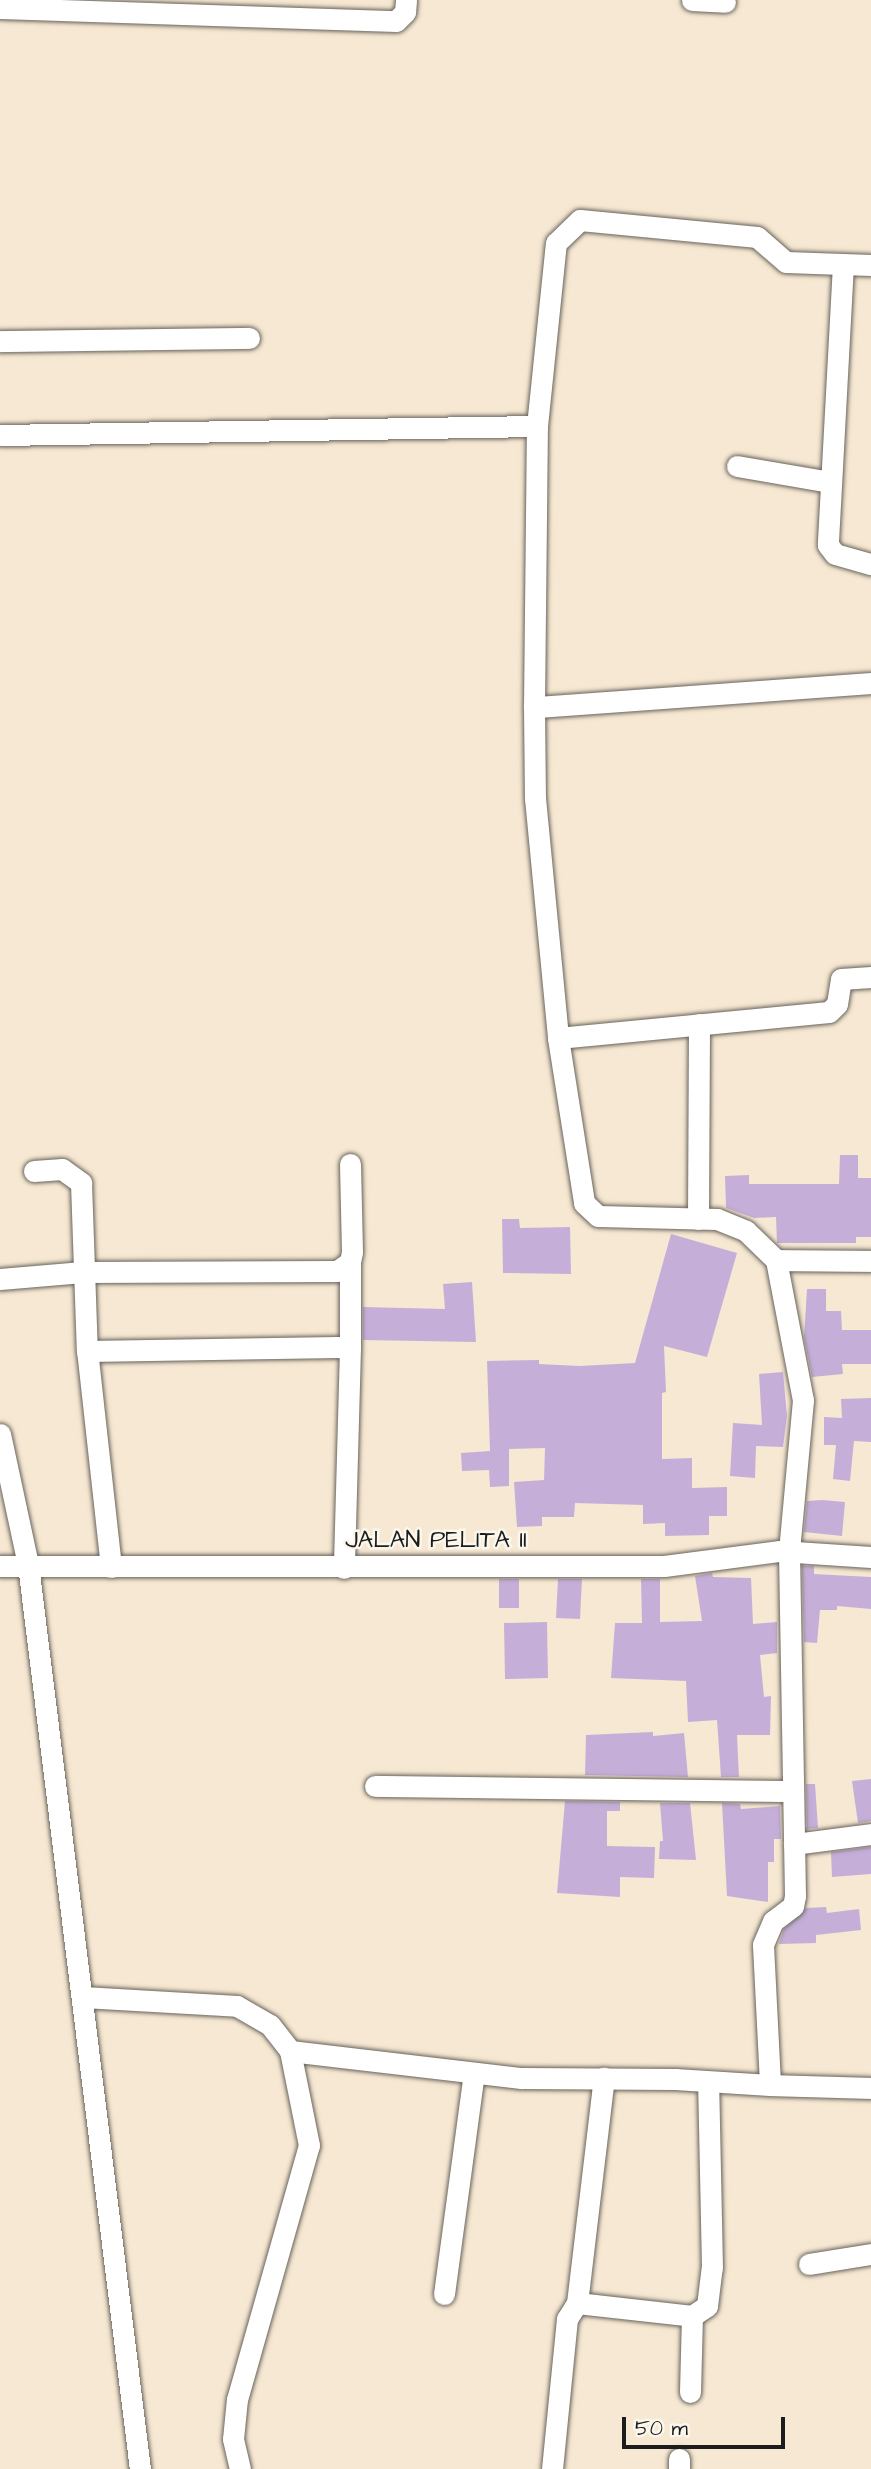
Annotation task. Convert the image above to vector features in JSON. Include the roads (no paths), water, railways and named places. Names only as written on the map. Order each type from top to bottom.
[{"type":"street","points":[[0,8],[396,21],[405,12],[406,0]]},
{"type":"street","points":[[692,0],[725,2]]},
{"type":"street","points":[[771,2085],[763,1945],[773,1921],[794,1902],[789,1552],[803,1400],[776,1260],[746,1231],[717,1219],[598,1216],[587,1207],[581,1194],[558,1038],[535,798],[532,426],[556,243],[580,220],[757,237],[786,262],[871,265]]},
{"type":"street","points":[[843,264],[831,482],[830,551],[871,564]]},
{"type":"street","points":[[0,341],[249,338]]},
{"type":"street","points":[[0,435],[532,426]]},
{"type":"street","points":[[737,466],[831,482]]},
{"type":"street","points":[[534,707],[871,683]]},
{"type":"street","points":[[558,1038],[828,1012],[835,1010],[841,979],[871,977]]},
{"type":"street","points":[[698,1219],[699,1024]]},
{"type":"street","points":[[344,1568],[350,1348],[350,1164]]},
{"type":"street","points":[[34,1171],[62,1169],[81,1183],[87,1351],[111,1567]]},
{"type":"street","points":[[776,1260],[871,1261]]},
{"type":"street","points":[[0,1279],[83,1272],[324,1272],[350,1262]]},
{"type":"street","points":[[87,1351],[350,1348]]},
{"type":"street","points":[[0,1434],[28,1565],[141,2469]]},
{"type":"street","name":"JALAN PELITA II","points":[[0,1566],[664,1566],[789,1552],[871,1557]]},
{"type":"street","points":[[375,1786],[792,1791]]},
{"type":"street","points":[[794,1844],[871,1835]]},
{"type":"street","points":[[83,2004],[237,2006],[270,2025],[290,2051],[309,2145],[237,2399],[233,2439],[240,2469]]},
{"type":"street","points":[[290,2051],[474,2073],[871,2088]]},
{"type":"street","points":[[444,2294],[474,2073]]},
{"type":"street","points":[[552,2469],[567,2319],[577,2303],[604,2078]]},
{"type":"street","points":[[577,2303],[692,2316],[707,2306],[712,2268],[708,2082]]},
{"type":"street","points":[[809,2264],[871,2254]]},
{"type":"street","points":[[690,2392],[692,2316]]}]
